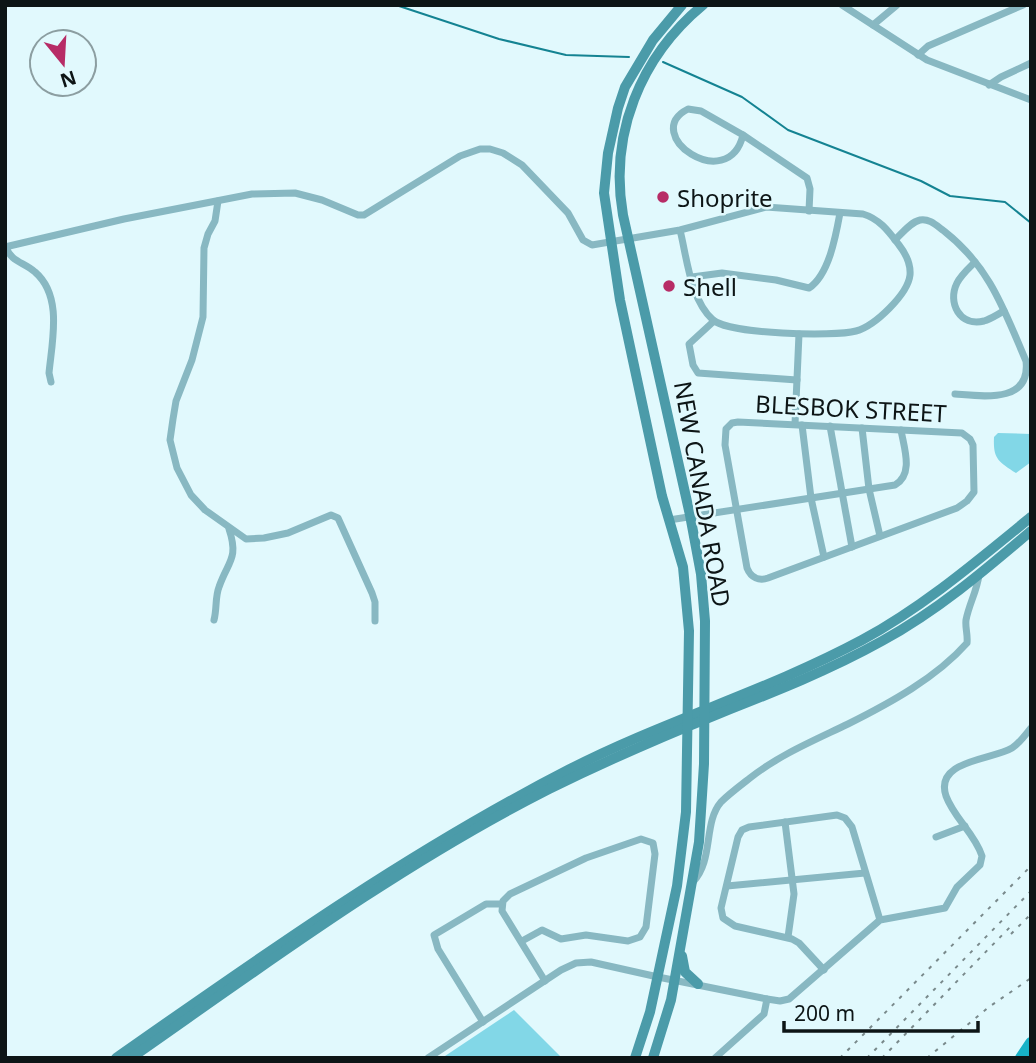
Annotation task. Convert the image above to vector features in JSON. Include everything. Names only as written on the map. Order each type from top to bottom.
[{"type":"main road","name":"NEW CANADA ROAD","points":[[653,1058],[667,1016],[681,948],[702,813],[705,666],[703,593],[690,515],[628,240],[620,197],[620,159],[630,108],[643,77],[672,35],[703,5]]},
{"type":"main road","name":"NEW CANADA ROAD","points":[[635,1058],[650,1012],[677,886],[686,812],[690,670],[685,578],[669,520],[620,300],[604,201],[607,163],[618,108],[630,77],[643,54],[680,6]]},
{"type":"main road","points":[[116,1058],[337,905],[440,839],[617,746],[792,673],[861,640],[919,605],[1031,517]]},
{"type":"main road","points":[[131,1058],[352,906],[468,834],[530,799],[604,763],[848,660],[916,621],[979,575],[1031,531]]},
{"type":"main road","points":[[681,948],[685,972],[698,984]]},
{"type":"street","points":[[842,5],[936,65],[1031,100]]},
{"type":"street","points":[[873,25],[897,5]]},
{"type":"street","points":[[918,55],[928,46],[1023,5]]},
{"type":"street","points":[[989,85],[1031,63]]},
{"type":"street","points":[[743,135],[740,147],[735,153],[724,160],[713,162],[679,145],[672,133],[675,122],[682,113],[694,109],[743,135],[807,178],[810,189],[809,211]]},
{"type":"street","points":[[51,382],[49,373],[54,309],[50,295],[45,283],[35,272],[11,259],[6,247],[124,219],[252,194],[290,192],[364,215],[460,156],[480,149],[503,153],[522,164],[568,213],[583,240],[592,245],[680,230],[766,207],[863,214],[875,218],[895,240],[908,258],[910,277],[893,304],[877,321],[854,332],[799,334],[749,329],[714,321],[702,306],[680,230]]},
{"type":"street","points":[[218,201],[215,221],[204,248],[203,317],[192,360],[176,401],[170,440],[177,468],[191,495],[205,510],[246,539],[288,533],[331,515],[338,518],[372,593],[375,621]]},
{"type":"street","points":[[692,278],[722,274],[776,280],[809,288],[819,278],[834,246],[840,213]]},
{"type":"street","points":[[895,240],[918,220],[929,220],[948,234],[989,279],[1026,361],[1022,383],[1007,394],[955,394]]},
{"type":"street","points":[[975,262],[957,281],[952,298],[955,310],[966,319],[976,322],[987,320],[1004,311]]},
{"type":"street","points":[[714,321],[693,338],[690,344],[698,374],[797,380]]},
{"type":"street","points":[[799,334],[798,425],[824,557]]},
{"type":"street","name":"BLESBOK STREET","points":[[738,422],[798,425],[946,431],[967,435],[973,445],[974,490],[971,498],[957,508],[852,547],[765,579],[755,578],[747,568],[724,436],[729,425],[738,422]]},
{"type":"street","points":[[830,426],[852,547]]},
{"type":"street","points":[[862,428],[869,489],[880,536]]},
{"type":"street","points":[[669,520],[895,485],[904,479],[906,465],[901,430]]},
{"type":"street","points":[[214,620],[218,589],[232,560],[229,528]]},
{"type":"street","points":[[693,882],[705,864],[720,803],[751,777],[787,754],[903,694],[956,655],[967,643],[967,616],[979,575]]},
{"type":"street","points":[[428,1058],[568,966],[585,961],[767,999],[789,999],[880,920],[945,908],[957,887],[980,865],[982,853],[946,794],[944,785],[947,775],[958,767],[1011,748],[1031,728]]},
{"type":"street","points":[[824,970],[799,943],[788,937],[741,928],[726,922],[721,910],[742,830],[843,816],[852,827],[880,920]]},
{"type":"street","points":[[785,822],[794,900],[788,937]]},
{"type":"street","points":[[936,837],[965,827]]},
{"type":"street","points":[[483,1021],[438,949],[434,935],[484,905],[501,904],[510,894],[586,858],[641,839],[654,845],[646,927],[640,937],[628,941],[586,935],[561,939],[542,930],[522,941]]},
{"type":"street","points":[[727,886],[865,873]]},
{"type":"street","points":[[501,904],[505,918],[545,981]]},
{"type":"street","points":[[715,1058],[764,1014],[767,999]]},
{"type":"shaded area","points":[[998,433],[1031,434],[1031,462],[1016,473],[1001,462],[994,450],[994,437]]},
{"type":"shaded area","points":[[514,1010],[562,1058],[442,1058]]},
{"type":"waterway","points":[[396,5],[499,39],[566,55],[629,57]]},
{"type":"waterway","points":[[663,62],[742,97],[788,130],[921,181],[950,196],[1005,202],[1031,223]]},
{"type":"waterway","points":[[1021,1058],[1031,1043]]},
{"type":"railway","points":[[840,1058],[1031,866]]},
{"type":"railway","points":[[867,1058],[1031,891]]},
{"type":"railway","points":[[1011,934],[1031,914]]},
{"type":"railway","points":[[882,1058],[1014,923]]},
{"type":"railway","points":[[927,1058],[989,1007],[1031,978]]},
{"type":"place","name":"Shoprite","points":[[663,197]]},
{"type":"place","name":"Shell","points":[[669,286]]}]
